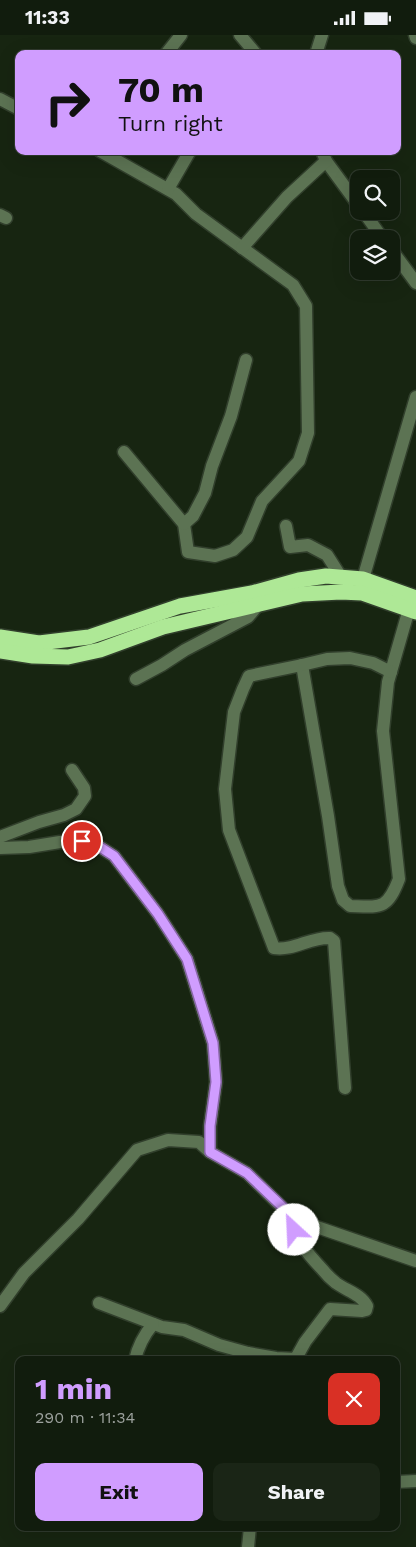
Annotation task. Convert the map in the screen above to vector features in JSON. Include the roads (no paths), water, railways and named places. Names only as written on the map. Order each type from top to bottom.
[{"type":"highway","points":[[0,637],[39,643],[89,637],[180,606],[252,593],[299,580],[326,576],[341,577],[414,607]]},
{"type":"highway","points":[[0,651],[33,656],[68,657],[100,650],[163,627],[302,595],[341,591],[362,586]]},
{"type":"street","points":[[240,35],[253,50]]},
{"type":"street","points":[[317,50],[322,35]]},
{"type":"street","points":[[169,50],[178,36]]},
{"type":"street","points":[[0,99],[15,107]]},
{"type":"street","points":[[107,155],[176,194],[196,214],[293,285],[306,306],[308,433],[299,461],[262,501],[247,537],[234,550],[215,556],[188,552],[184,524],[124,451]]},
{"type":"street","points":[[168,189],[188,155]]},
{"type":"street","points":[[242,248],[324,156],[350,193]]},
{"type":"street","points":[[400,261],[416,283]]},
{"type":"street","points":[[184,524],[193,516],[204,493],[231,416],[246,360]]},
{"type":"street","points":[[362,586],[416,397]]},
{"type":"street","points":[[286,526],[290,547],[308,545],[326,555],[341,577]]},
{"type":"street","points":[[136,679],[185,650],[248,617],[258,605]]},
{"type":"street","points":[[302,665],[338,886],[343,900],[350,907],[378,907],[393,893],[399,879],[383,731],[388,682],[414,607]]},
{"type":"street","points":[[345,1088],[334,941],[330,937],[319,938],[284,949],[274,948],[229,830],[226,789],[234,712],[249,676],[327,659],[350,658],[373,663],[391,672]]},
{"type":"street","points":[[0,837],[76,809],[85,796],[84,788],[72,770]]},
{"type":"street","points":[[0,848],[82,841],[100,847],[114,856],[158,914],[187,959],[213,1043],[216,1082],[210,1126],[210,1152]]},
{"type":"street","points":[[0,1306],[24,1273],[78,1219],[138,1150],[168,1141],[199,1142],[210,1152],[247,1173],[291,1215],[312,1225],[416,1261]]},
{"type":"street","points":[[291,1215],[296,1237],[309,1255],[331,1279],[359,1297],[367,1306],[366,1310],[362,1311],[330,1309],[305,1342],[298,1356]]},
{"type":"street","points":[[99,1303],[162,1327],[184,1330],[219,1345],[265,1356]]},
{"type":"street","points":[[136,1356],[144,1336],[153,1324]]},
{"type":"street","points":[[400,1482],[416,1481]]},
{"type":"street","points":[[248,1547],[250,1531]]}]
